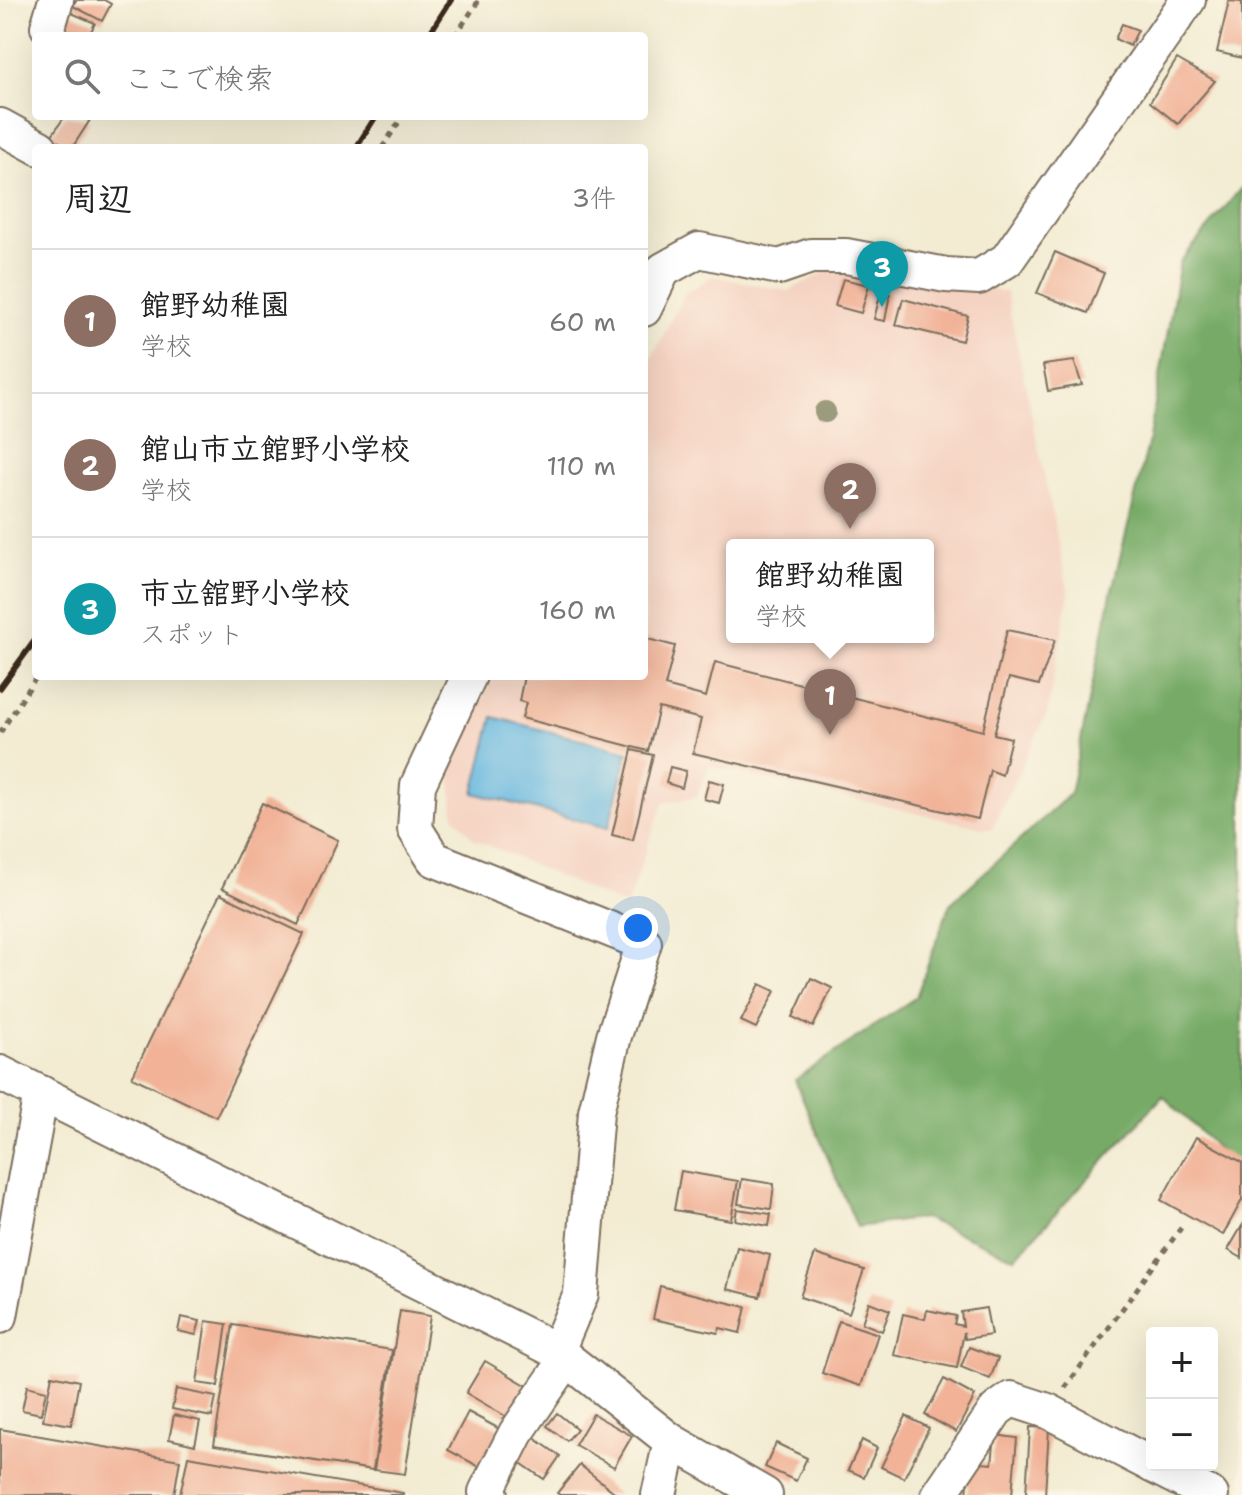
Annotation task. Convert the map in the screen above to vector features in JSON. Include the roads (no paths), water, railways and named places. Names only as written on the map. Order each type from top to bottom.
[{"type":"street","points":[[648,301],[663,270],[699,250],[779,267],[811,256],[846,256],[946,275],[979,277],[1007,260],[1188,0]]},
{"type":"street","points":[[0,126],[33,144]]},
{"type":"street","points":[[467,680],[418,785],[415,829],[434,859],[644,943],[614,1036],[596,1112],[581,1294],[562,1355],[486,1492],[491,1495]]},
{"type":"street","points":[[0,1073],[562,1355],[671,1441],[765,1495]]},
{"type":"street","points":[[0,1316],[41,1093]]},
{"type":"street","points":[[939,1495],[996,1410],[1011,1399],[1048,1411],[1146,1462]]},
{"type":"street","points":[[659,1495],[671,1441]]},
{"type":"street","points":[[1164,1471],[1211,1495]]},
{"type":"water","points":[[493,717],[628,752],[608,828],[474,793]]},
{"type":"railway","points":[[431,32],[451,0]]},
{"type":"railway","points":[[358,144],[374,120]]},
{"type":"railway","points":[[0,688],[32,644]]},
{"type":"place","name":"市立舘野小学校","points":[[882,307]]},
{"type":"place","name":"館山市立館野小学校","points":[[850,529]]},
{"type":"place","name":"館野幼稚園","points":[[830,735]]}]
